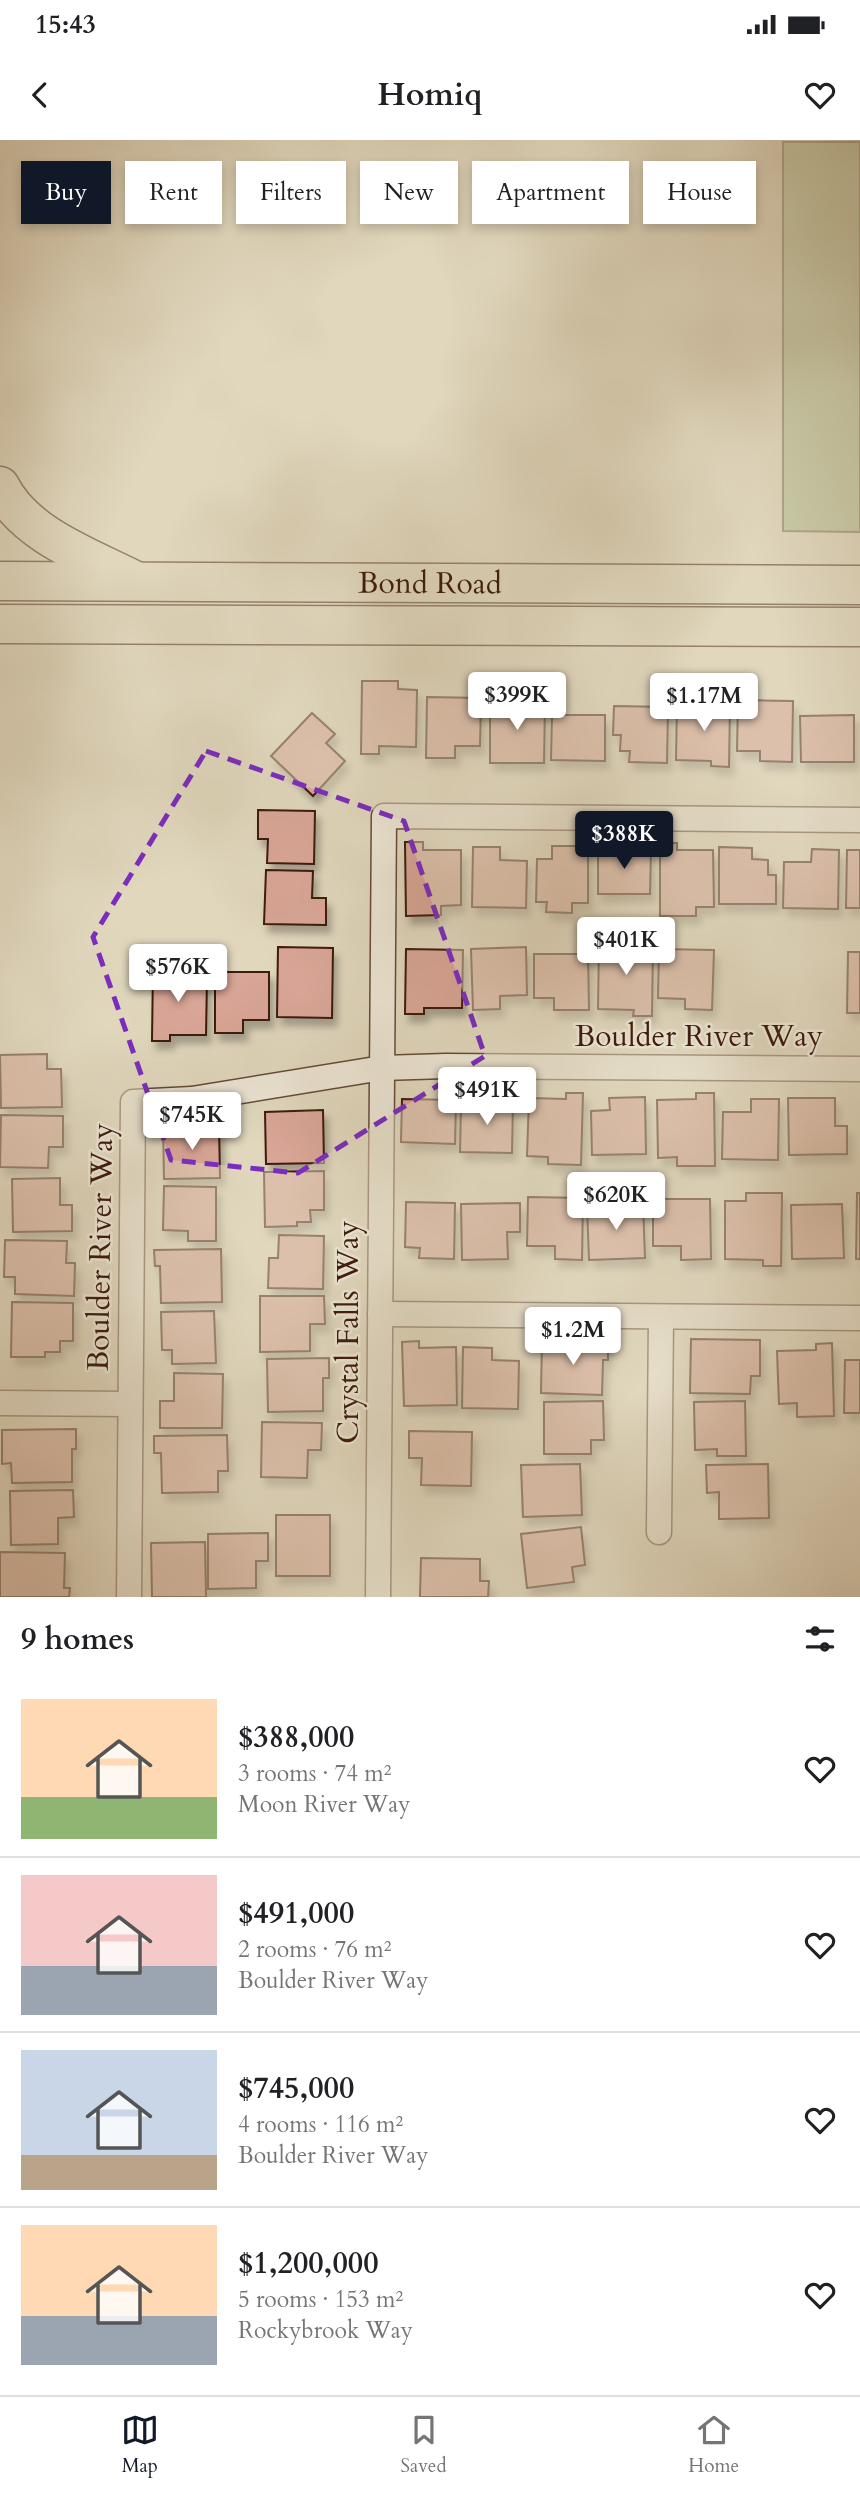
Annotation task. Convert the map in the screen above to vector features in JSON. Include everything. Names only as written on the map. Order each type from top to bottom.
[{"type":"main road","points":[[6,502],[32,524],[76,551],[140,583]]},
{"type":"main road","name":"Bond Road","points":[[0,581],[860,585]]},
{"type":"main road","name":"Bond Road","points":[[0,624],[860,627]]},
{"type":"street","name":"Crystal Falls Way","points":[[378,1597],[384,816],[860,820]]},
{"type":"street","name":"Boulder River Way","points":[[0,1403],[130,1404],[133,1102],[192,1099],[382,1068],[446,1066],[860,1069]]},
{"type":"street","points":[[380,1314],[860,1318]]},
{"type":"street","points":[[659,1532],[661,1317]]},
{"type":"street","points":[[129,1597],[130,1404]]},
{"type":"highlighted area","points":[[206,751],[404,821],[485,1056],[298,1173],[171,1160],[93,937]]},
{"type":"green space","points":[[783,142],[860,142],[860,532],[783,531]]},
{"type":"building","points":[[362,681],[398,681],[398,689],[417,690],[416,747],[379,746],[379,754],[361,754]]},
{"type":"building","points":[[427,697],[481,698],[480,746],[455,746],[455,758],[426,758]]},
{"type":"building","points":[[738,700],[793,701],[792,762],[760,761],[760,751],[737,751]]},
{"type":"building","points":[[490,701],[545,702],[544,763],[490,763]]},
{"type":"building","points":[[677,702],[730,703],[729,767],[711,766],[711,761],[676,760]]},
{"type":"building","points":[[614,706],[668,707],[667,763],[629,762],[630,751],[620,751],[621,735],[613,735]]},
{"type":"building","points":[[312,713],[335,734],[326,743],[345,761],[313,796],[271,756]]},
{"type":"building","points":[[552,715],[605,715],[605,761],[551,760]]},
{"type":"building","points":[[854,715],[854,762],[801,762],[800,716]]},
{"type":"building","points":[[258,810],[315,811],[314,864],[267,863],[268,839],[258,839]]},
{"type":"building","points":[[405,842],[423,842],[423,850],[461,850],[461,905],[441,906],[441,915],[406,916]]},
{"type":"building","points":[[660,843],[677,843],[677,850],[713,850],[714,907],[696,907],[696,916],[660,916]]},
{"type":"building","points":[[552,846],[588,846],[588,903],[572,903],[572,913],[546,912],[547,902],[536,902],[537,859],[552,859]]},
{"type":"building","points":[[473,847],[500,847],[500,860],[527,861],[526,908],[472,907]]},
{"type":"building","points":[[719,847],[752,848],[752,859],[768,860],[768,875],[776,875],[776,904],[719,904]]},
{"type":"building","points":[[598,848],[651,849],[650,894],[598,894]]},
{"type":"building","points":[[812,849],[839,850],[838,909],[783,908],[784,862],[811,862]]},
{"type":"building","points":[[847,850],[860,850],[860,908],[846,908]]},
{"type":"building","points":[[266,870],[313,871],[312,898],[326,898],[326,925],[264,924]]},
{"type":"building","points":[[599,942],[653,943],[652,1016],[633,1016],[634,1010],[598,1009]]},
{"type":"building","points":[[278,947],[333,948],[332,1018],[277,1017]]},
{"type":"building","points":[[526,947],[527,995],[500,996],[500,1009],[473,1010],[471,949]]},
{"type":"building","points":[[406,949],[463,950],[462,1008],[424,1008],[424,1014],[405,1014]]},
{"type":"building","points":[[659,949],[714,950],[712,1010],[685,1009],[685,999],[658,998]]},
{"type":"building","points":[[848,952],[860,952],[860,1013],[847,1013]]},
{"type":"building","points":[[534,954],[588,954],[589,1010],[554,1010],[554,998],[534,998]]},
{"type":"building","points":[[153,968],[190,969],[189,978],[207,978],[206,1035],[170,1035],[170,1041],[152,1041]]},
{"type":"building","points":[[215,972],[269,972],[269,1020],[243,1020],[243,1033],[215,1033]]},
{"type":"building","points":[[47,1054],[47,1069],[61,1069],[62,1107],[1,1108],[0,1055]]},
{"type":"building","points":[[566,1093],[583,1093],[581,1165],[548,1164],[548,1157],[527,1156],[529,1098],[566,1099]]},
{"type":"building","points":[[696,1093],[714,1093],[715,1166],[677,1166],[677,1157],[658,1158],[657,1100],[696,1099]]},
{"type":"building","points":[[645,1097],[646,1154],[592,1155],[591,1111],[610,1110],[609,1098]]},
{"type":"building","points":[[788,1098],[835,1098],[835,1126],[847,1126],[847,1154],[789,1155]]},
{"type":"building","points":[[402,1099],[456,1100],[455,1144],[401,1142]]},
{"type":"building","points":[[751,1099],[779,1099],[778,1160],[722,1159],[723,1112],[751,1112]]},
{"type":"building","points":[[483,1100],[513,1100],[512,1153],[460,1152],[461,1105],[483,1105]]},
{"type":"building","points":[[323,1110],[324,1163],[266,1164],[265,1112]]},
{"type":"building","points":[[1,1115],[63,1116],[63,1147],[49,1147],[48,1168],[0,1167]]},
{"type":"building","points":[[219,1125],[220,1178],[164,1179],[163,1126]]},
{"type":"building","points":[[324,1171],[324,1210],[310,1210],[311,1222],[297,1222],[297,1226],[265,1227],[264,1172]]},
{"type":"building","points":[[60,1178],[60,1205],[72,1205],[72,1231],[13,1232],[12,1179]]},
{"type":"building","points":[[164,1186],[216,1187],[216,1241],[188,1241],[188,1231],[163,1230]]},
{"type":"building","points":[[746,1193],[782,1193],[781,1266],[763,1266],[763,1260],[725,1259],[725,1201],[746,1201]]},
{"type":"building","points":[[857,1193],[860,1193],[860,1259],[856,1259]]},
{"type":"building","points":[[528,1197],[583,1198],[582,1260],[555,1259],[555,1246],[527,1246]]},
{"type":"building","points":[[653,1199],[710,1199],[711,1259],[681,1260],[681,1246],[653,1246]]},
{"type":"building","points":[[406,1202],[455,1203],[454,1259],[419,1258],[420,1248],[405,1247]]},
{"type":"building","points":[[520,1203],[520,1232],[507,1232],[508,1259],[462,1260],[461,1204]]},
{"type":"building","points":[[643,1204],[645,1258],[589,1260],[587,1206]]},
{"type":"building","points":[[842,1204],[844,1258],[792,1259],[791,1205]]},
{"type":"building","points":[[279,1235],[324,1236],[323,1289],[268,1288],[269,1258],[278,1258]]},
{"type":"building","points":[[5,1240],[67,1241],[66,1263],[75,1263],[74,1296],[15,1294],[15,1277],[4,1277]]},
{"type":"building","points":[[221,1249],[222,1302],[161,1303],[160,1266],[155,1266],[154,1250]]},
{"type":"building","points":[[260,1296],[324,1296],[325,1324],[310,1324],[310,1351],[260,1352]]},
{"type":"building","points":[[12,1302],[73,1303],[73,1341],[60,1341],[60,1352],[45,1352],[45,1357],[11,1357]]},
{"type":"building","points":[[214,1311],[216,1363],[172,1364],[172,1350],[162,1350],[161,1312]]},
{"type":"building","points":[[691,1339],[760,1340],[760,1376],[751,1376],[750,1394],[690,1393]]},
{"type":"building","points":[[542,1340],[608,1340],[608,1360],[603,1360],[602,1395],[541,1393]]},
{"type":"building","points":[[419,1341],[419,1348],[456,1347],[457,1405],[404,1406],[402,1342]]},
{"type":"building","points":[[832,1343],[834,1416],[797,1417],[797,1403],[779,1404],[777,1351],[816,1350],[816,1344]]},
{"type":"building","points":[[463,1347],[492,1348],[492,1360],[519,1361],[518,1409],[462,1408]]},
{"type":"building","points":[[329,1358],[329,1378],[323,1378],[323,1411],[268,1412],[267,1359]]},
{"type":"building","points":[[845,1360],[860,1360],[860,1413],[844,1413]]},
{"type":"building","points":[[174,1373],[223,1374],[222,1428],[160,1428],[160,1401],[174,1401]]},
{"type":"building","points":[[603,1401],[604,1440],[591,1440],[591,1454],[544,1454],[544,1402]]},
{"type":"building","points":[[745,1401],[746,1456],[717,1456],[717,1449],[695,1450],[694,1402]]},
{"type":"building","points":[[262,1422],[322,1423],[321,1450],[308,1450],[307,1478],[261,1477]]},
{"type":"building","points":[[76,1429],[76,1449],[72,1449],[72,1482],[12,1483],[11,1463],[2,1464],[2,1430]]},
{"type":"building","points":[[409,1431],[472,1432],[471,1486],[421,1485],[422,1458],[409,1458]]},
{"type":"building","points":[[227,1435],[228,1471],[218,1471],[218,1492],[162,1493],[161,1453],[154,1453],[154,1436]]},
{"type":"building","points":[[580,1464],[582,1515],[523,1517],[521,1465]]},
{"type":"building","points":[[768,1464],[769,1518],[719,1519],[719,1492],[707,1493],[706,1465]]},
{"type":"building","points":[[73,1490],[74,1517],[58,1518],[58,1544],[11,1545],[10,1491]]},
{"type":"building","points":[[276,1515],[330,1515],[330,1576],[276,1576]]},
{"type":"building","points":[[581,1527],[585,1565],[572,1567],[574,1582],[527,1588],[521,1534]]},
{"type":"building","points":[[268,1533],[268,1561],[256,1561],[256,1588],[208,1589],[208,1534]]},
{"type":"building","points":[[205,1542],[206,1597],[152,1597],[151,1543]]},
{"type":"building","points":[[0,1552],[65,1553],[64,1588],[70,1588],[69,1597],[0,1597]]},
{"type":"building","points":[[421,1558],[480,1559],[480,1581],[489,1581],[488,1597],[420,1597]]}]
